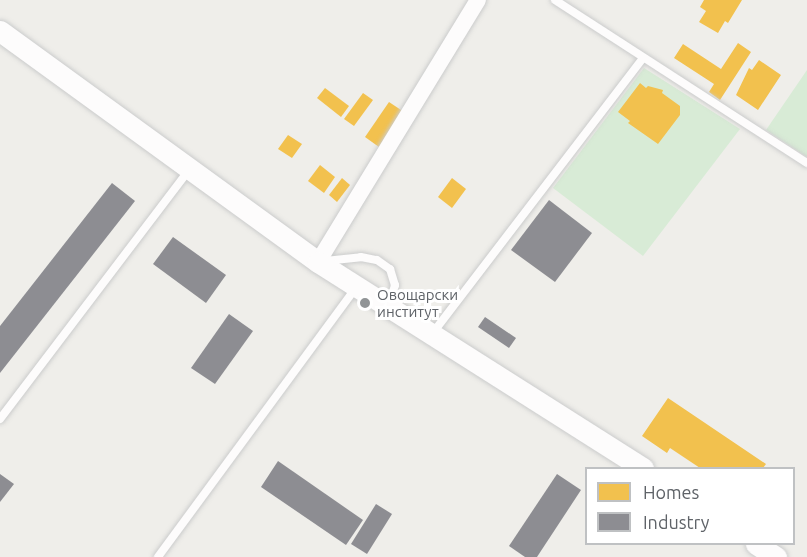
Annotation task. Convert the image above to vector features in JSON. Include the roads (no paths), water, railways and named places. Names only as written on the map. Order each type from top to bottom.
[{"type":"street","points":[[318,262],[478,0]]},
{"type":"street","points":[[0,31],[318,262],[641,467]]},
{"type":"street","points":[[759,545],[776,557]]},
{"type":"lane","points":[[555,0],[807,163]]},
{"type":"lane","points":[[432,334],[643,58]]},
{"type":"lane","points":[[0,419],[190,170]]},
{"type":"lane","points":[[318,262],[362,257],[377,260],[390,268],[395,285],[389,307]]},
{"type":"lane","points":[[158,557],[357,287]]},
{"type":"place","name":"Овощарски институт","points":[[365,303]]}]
